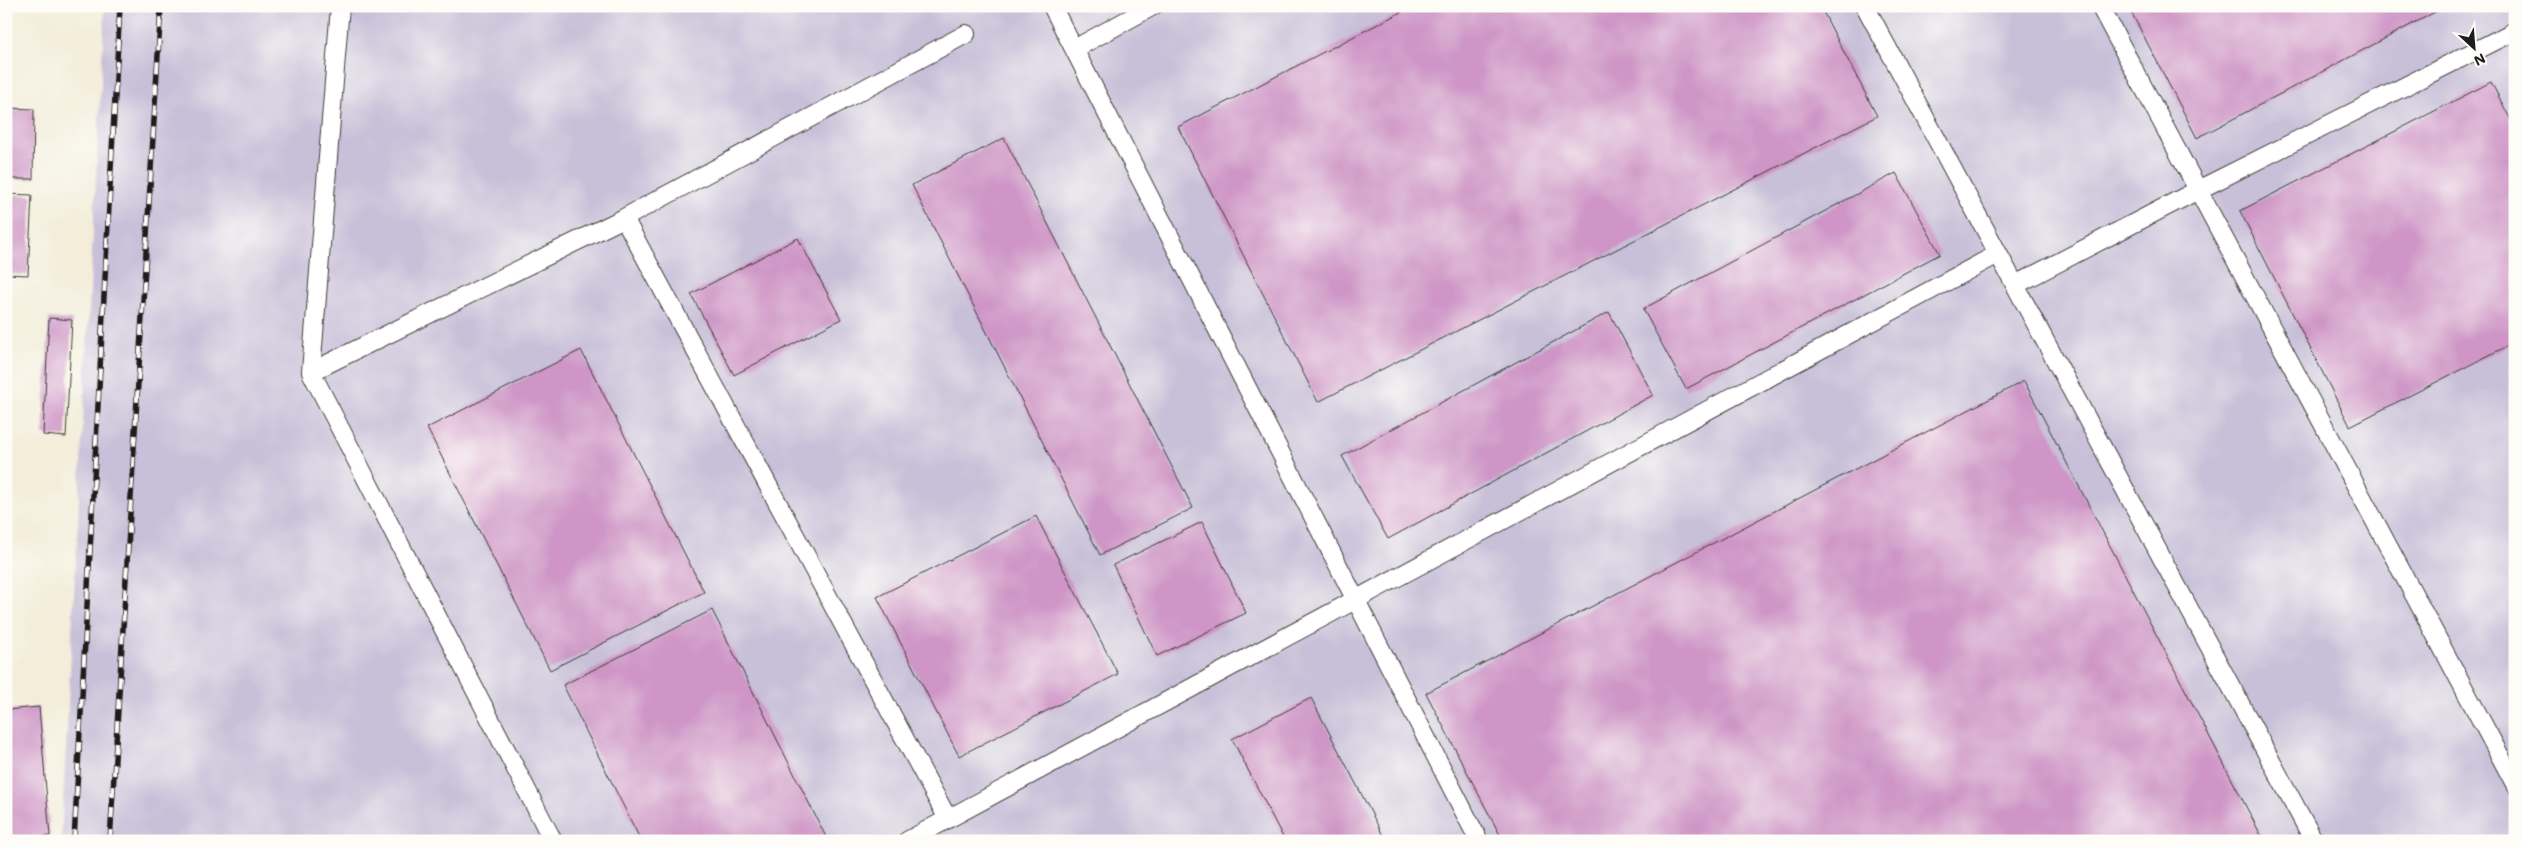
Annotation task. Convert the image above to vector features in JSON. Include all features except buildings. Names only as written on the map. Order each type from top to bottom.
[{"type":"lane","points":[[340,6],[310,372],[553,841]]},
{"type":"lane","points":[[1052,6],[1479,841]]},
{"type":"lane","points":[[1074,49],[1153,6]]},
{"type":"lane","points":[[1865,6],[2314,841]]},
{"type":"lane","points":[[2100,6],[2515,784]]},
{"type":"lane","points":[[2015,285],[2198,190],[2515,31]]},
{"type":"lane","points":[[310,372],[624,218],[966,34]]},
{"type":"lane","points":[[624,218],[948,819]]},
{"type":"lane","points":[[907,841],[1998,254]]},
{"type":"shaded area","points":[[105,6],[2515,6],[2515,841],[61,841]]},
{"type":"railway","points":[[74,841],[120,6]]},
{"type":"railway","points":[[110,841],[161,6]]}]
